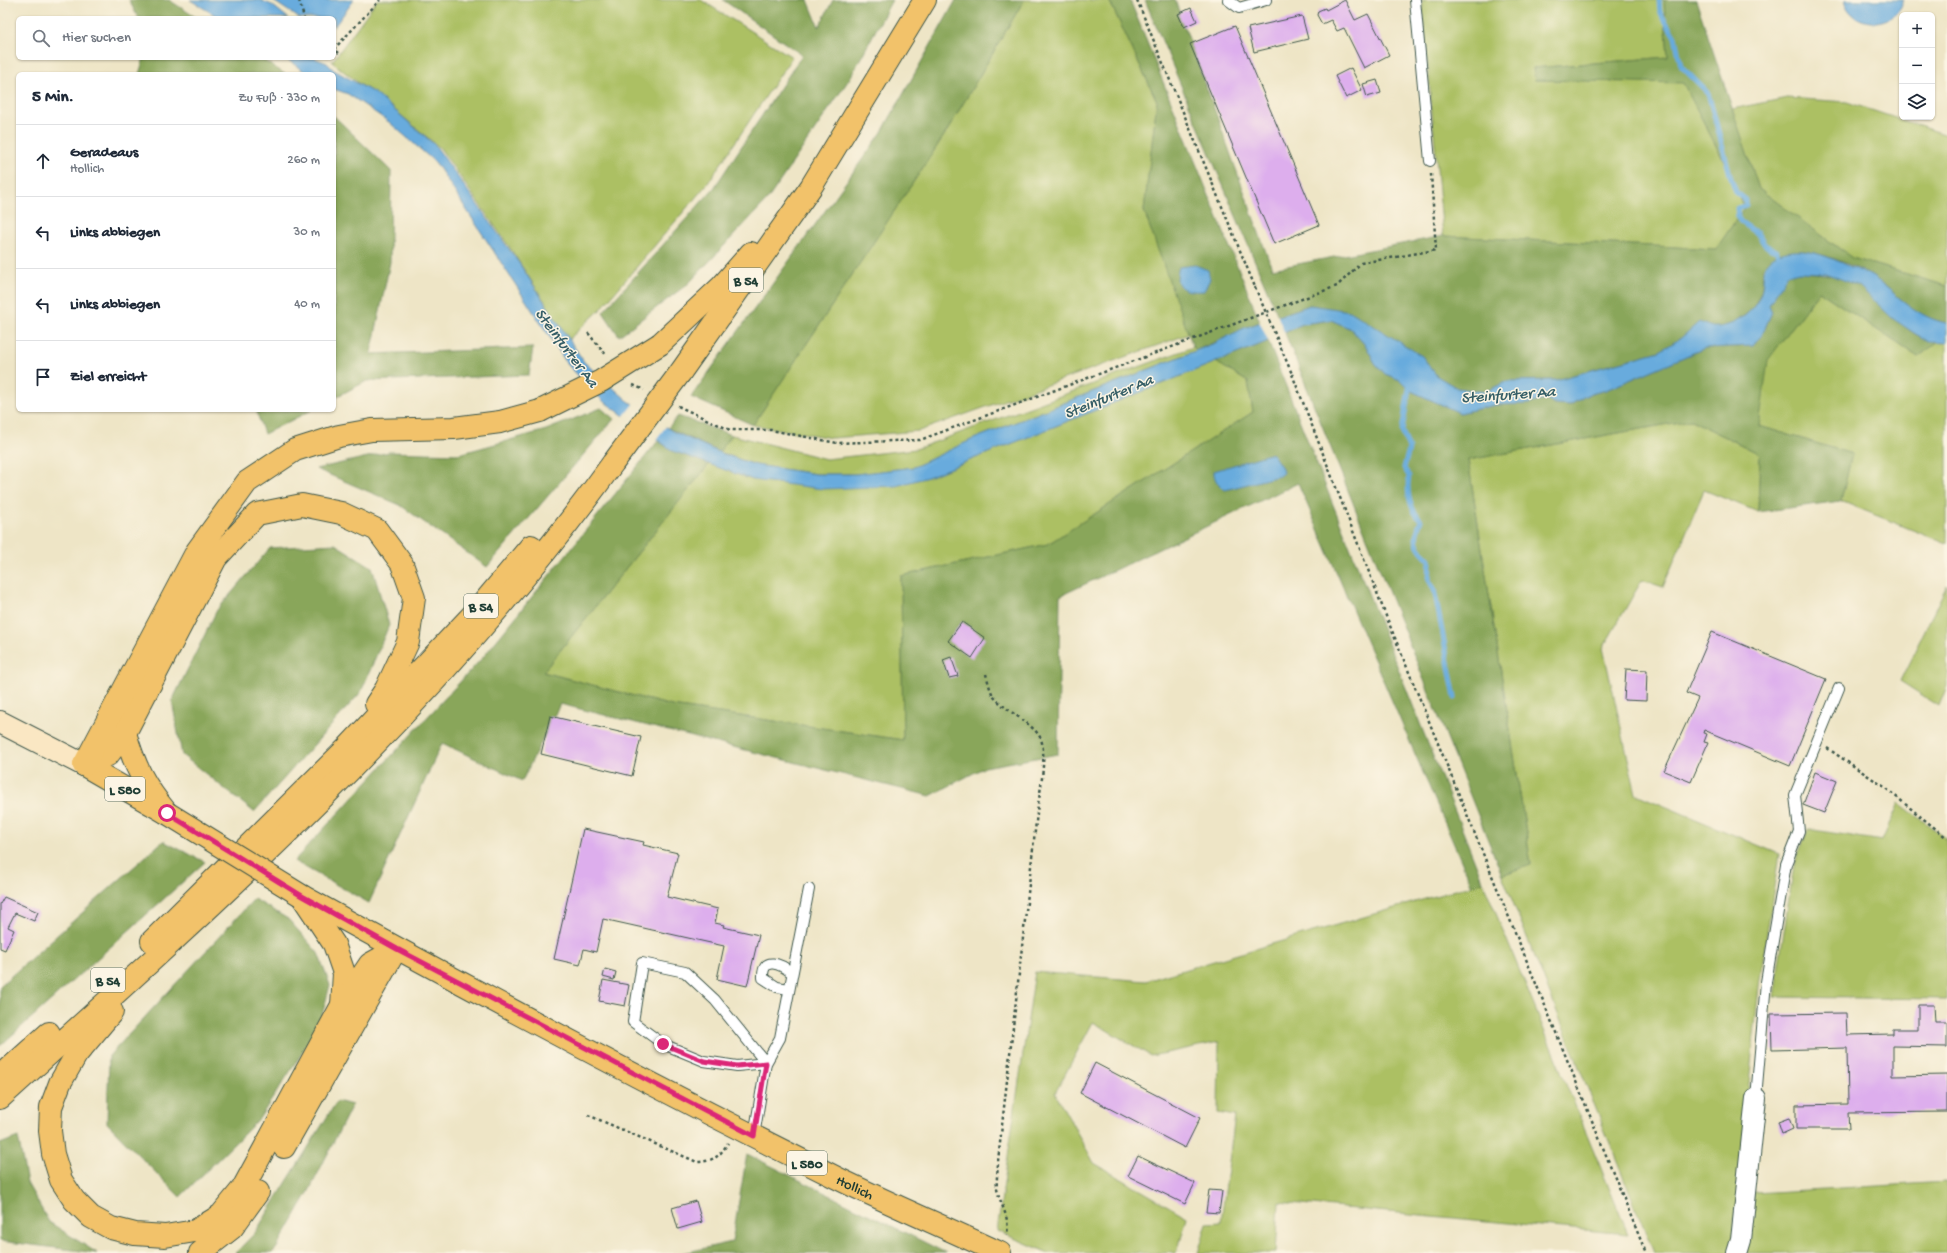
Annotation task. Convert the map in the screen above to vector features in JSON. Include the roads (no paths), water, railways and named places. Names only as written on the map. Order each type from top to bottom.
[{"type":"main road","name":"B 54","points":[[0,1098],[166,949],[323,799],[399,721],[512,593],[580,509],[680,373],[811,187],[924,0]]},
{"type":"main road","points":[[84,765],[197,551],[247,482],[296,450],[338,436],[372,430],[454,428],[500,422],[540,411],[601,381],[660,344],[722,286],[811,187]]},
{"type":"main road","name":"B 54","points":[[0,1077],[150,942],[347,748],[479,608],[562,512],[613,463]]},
{"type":"main road","points":[[84,765],[108,755],[125,733],[216,558],[257,514],[302,505],[341,513],[377,530],[402,564],[414,598],[408,642],[386,689],[347,748]]},
{"type":"main road","name":"L 580","points":[[0,722],[84,765]]},
{"type":"main road","points":[[125,733],[137,769],[148,789],[167,813]]},
{"type":"main road","name":"Hollich","points":[[84,765],[167,813],[302,896],[397,949],[841,1180],[1004,1246]]},
{"type":"main road","points":[[302,896],[334,944],[344,973],[342,1007]]},
{"type":"main road","points":[[166,949],[76,1055],[60,1083],[51,1107],[50,1131],[53,1154],[61,1180],[74,1200],[91,1217],[111,1228],[135,1234],[165,1236],[195,1231],[221,1215],[243,1188],[342,1007],[370,964],[397,949]]},
{"type":"main road","points":[[200,1253],[232,1228],[260,1189],[397,949]]},
{"type":"street","points":[[1737,1253],[1741,1240],[1756,1098]]},
{"type":"lane","points":[[1228,0],[1239,8],[1266,0]]},
{"type":"lane","points":[[1415,0],[1430,161]]},
{"type":"lane","points":[[1756,1098],[1766,982],[1786,864],[1799,831],[1795,795],[1839,688]]},
{"type":"lane","points":[[746,1131],[766,1063],[780,1038],[809,889]]},
{"type":"lane","points":[[642,963],[685,972],[716,1000],[766,1063],[737,1066],[704,1061],[663,1044],[633,1022],[642,963]]},
{"type":"lane","points":[[789,989],[770,983],[763,978],[763,972],[764,967],[768,964],[776,964],[784,966],[792,973]]},
{"type":"water","points":[[190,0],[260,0],[272,5],[286,16],[217,16]]},
{"type":"water","points":[[272,0],[354,0],[336,24],[336,16],[296,16]]},
{"type":"water","points":[[1844,0],[1904,0],[1899,10],[1892,16],[1883,21],[1874,22],[1864,21],[1855,17],[1849,10]]},
{"type":"water","name":"Steinfurter Aa","points":[[288,60],[319,60],[327,63],[334,70],[376,94],[435,145],[519,263],[584,362],[627,400],[672,431],[723,454],[756,465],[816,474],[856,474],[914,467],[971,440],[1215,343],[1244,328],[1310,305],[1350,311],[1422,356],[1437,376],[1457,388],[1485,392],[1507,381],[1556,380],[1660,351],[1681,338],[1699,322],[1715,327],[1725,326],[1739,320],[1751,310],[1760,296],[1764,268],[1766,264],[1773,257],[1788,252],[1798,251],[1816,253],[1834,259],[1871,276],[1917,311],[1936,320],[1947,323],[1947,343],[1929,342],[1914,333],[1892,318],[1859,286],[1825,273],[1799,272],[1787,275],[1769,305],[1772,312],[1762,335],[1753,346],[1705,348],[1606,390],[1587,395],[1570,405],[1555,404],[1546,399],[1529,404],[1495,405],[1460,413],[1411,391],[1400,380],[1385,374],[1375,363],[1366,346],[1351,329],[1331,320],[1302,324],[1264,343],[928,477],[896,486],[823,489],[753,480],[673,451],[602,400],[568,365],[436,163],[389,122],[348,94],[336,90],[336,72],[305,72]]},
{"type":"water","points":[[1195,265],[1208,270],[1210,279],[1204,291],[1186,290],[1179,285],[1177,281],[1179,267]]},
{"type":"water","points":[[1272,453],[1282,468],[1283,473],[1279,476],[1225,490],[1215,479],[1214,471]]},
{"type":"waterway","points":[[1659,0],[1660,12],[1675,37],[1681,66],[1708,93],[1731,178],[1736,192],[1746,200],[1746,205],[1737,208],[1738,218],[1741,222],[1757,233],[1765,245],[1777,252],[1779,261]]},
{"type":"waterway","points":[[1410,383],[1402,431],[1409,449],[1404,468],[1409,476],[1408,488],[1410,500],[1414,511],[1421,520],[1416,542],[1430,560],[1429,580],[1434,589],[1455,698]]}]
